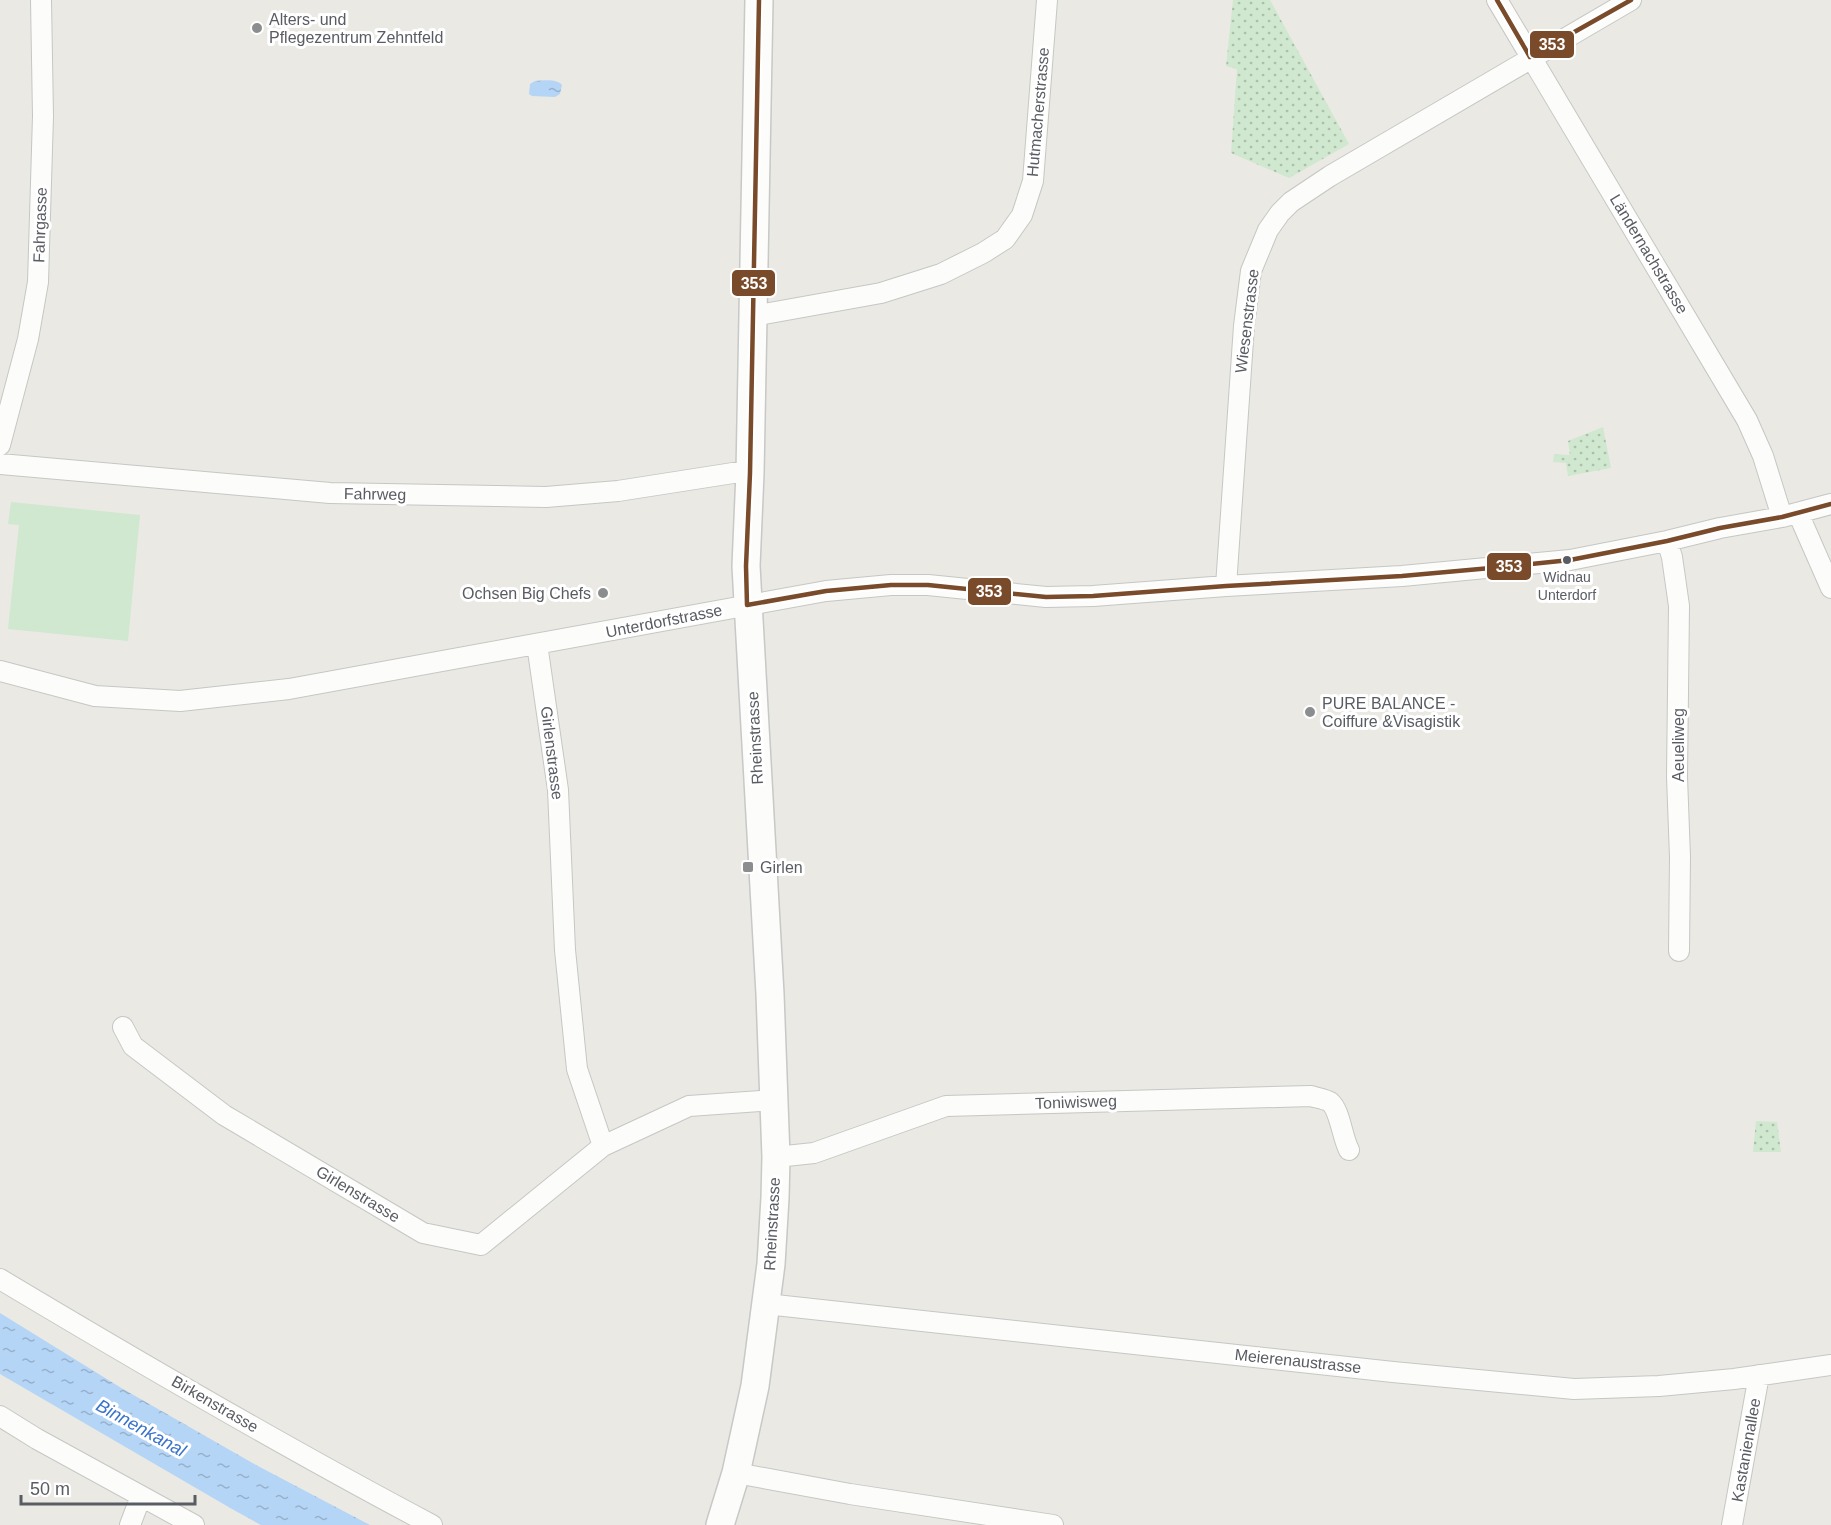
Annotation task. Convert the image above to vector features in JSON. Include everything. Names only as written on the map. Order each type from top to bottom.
[{"type":"street","name":"Fahrgasse","points":[[0,445],[28,339],[38,282],[43,116],[41,0]]},
{"type":"street","name":"Rheinstrasse","points":[[720,1525],[736,1473],[755,1386],[766,1304],[775,1198],[776,1157],[770,994],[746,566],[750,473],[759,0]]},
{"type":"street","name":"Hutmacherstrasse","points":[[753,316],[881,293],[941,274],[1005,239],[1022,214],[1033,181],[1047,0]]},
{"type":"street","name":"Ländernachstrasse","points":[[1497,0],[1747,420],[1790,515],[1831,588]]},
{"type":"street","name":"Wiesenstrasse","points":[[1226,586],[1244,326],[1251,271],[1259,247],[1268,230],[1291,202],[1330,176],[1631,0]]},
{"type":"street","name":"Fahrweg","points":[[0,464],[330,493],[546,496],[618,491],[734,473],[750,473]]},
{"type":"street","name":"Unterdorfstrasse","points":[[0,671],[95,696],[180,701],[290,689],[826,591],[891,585],[928,585],[1046,597],[1093,596],[1402,576],[1570,560],[1790,515],[1831,504]]},
{"type":"street","name":"Aeueliweg","points":[[1667,541],[1672,557],[1679,606],[1677,777],[1680,857],[1679,951]]},
{"type":"street","name":"Girlenstrasse","points":[[537,644],[558,789],[565,951],[577,1069],[603,1146]]},
{"type":"street","name":"Girlenstrasse","points":[[123,1027],[133,1046],[224,1114],[423,1233],[481,1245],[603,1146],[689,1106],[774,1100]]},
{"type":"street","name":"Toniwisweg","points":[[776,1157],[814,1153],[946,1106],[1311,1096],[1330,1103],[1340,1117],[1343,1140],[1349,1150]]},
{"type":"street","name":"Birkenstrasse","points":[[0,1279],[109,1344],[432,1525]]},
{"type":"street","name":"Meierenaustrasse","points":[[766,1304],[1393,1372],[1574,1389],[1659,1386],[1831,1365]]},
{"type":"street","name":"Kastanienallee","points":[[1732,1525],[1759,1375]]},
{"type":"street","points":[[0,1416],[37,1439],[194,1525]]},
{"type":"street","points":[[736,1473],[850,1494],[1053,1525]]},
{"type":"street","points":[[130,1525],[141,1496]]},
{"type":"green space","points":[[1233,0],[1270,0],[1349,144],[1289,178],[1231,153],[1237,69],[1226,66]]},
{"type":"green space","points":[[1603,427],[1611,468],[1568,476],[1566,463],[1553,462],[1554,454],[1570,455],[1568,441]]},
{"type":"green space","points":[[11,502],[140,515],[128,641],[8,629],[19,525],[8,524]]},
{"type":"green space","points":[[1756,1121],[1777,1122],[1781,1152],[1753,1152]]},
{"type":"water","points":[[535,81],[556,81],[562,85],[560,94],[555,97],[532,96],[529,94],[530,84]]},
{"type":"water","name":"Binnenkanal","points":[[0,1313],[123,1389],[256,1465],[370,1525],[261,1525],[232,1509],[0,1374]]},
{"type":"transit line","name":"353","points":[[759,0],[747,605],[826,591],[891,585],[928,585],[1046,597],[1093,596],[1402,576],[1502,567],[1570,560],[1782,517],[1831,504]]},
{"type":"transit line","name":"353","points":[[1497,0],[1530,57],[1631,0]]},
{"type":"place","name":"Alters- und Pflegezentrum Zehntfeld","points":[[257,28]]},
{"type":"place","name":"Widnau Unterdorf","points":[[1567,560]]},
{"type":"place","name":"Ochsen Big Chefs","points":[[603,593]]},
{"type":"place","name":"PURE BALANCE - Coiffure &Visagistik","points":[[1310,712]]},
{"type":"place","name":"Girlen","points":[[748,867]]}]
